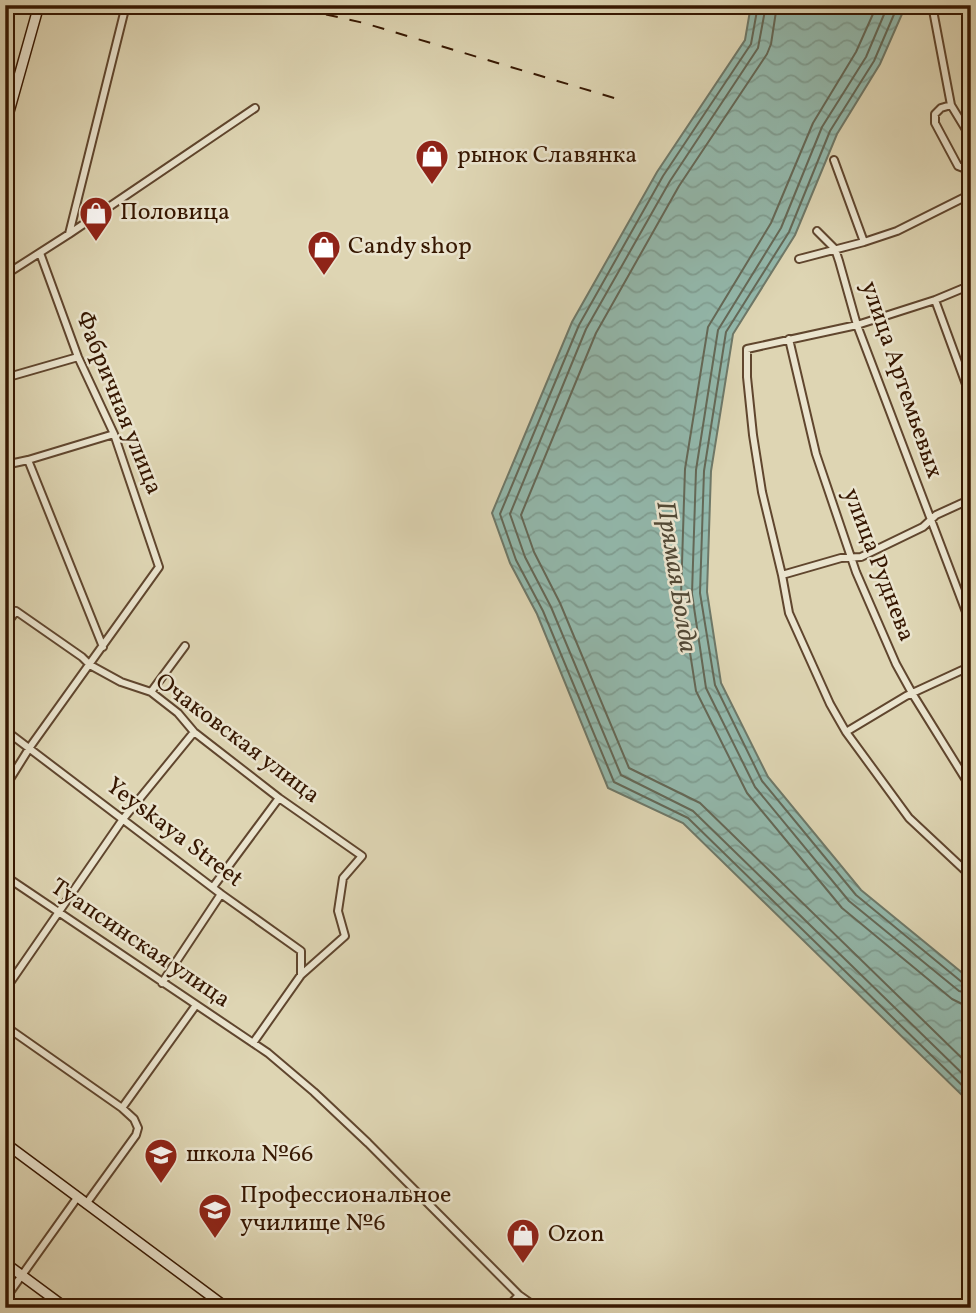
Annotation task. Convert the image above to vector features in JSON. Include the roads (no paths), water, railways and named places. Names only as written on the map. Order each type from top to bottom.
[{"type":"main road","points":[[5,126],[39,5]]},
{"type":"main road","points":[[5,1143],[216,1305],[227,1308]]},
{"type":"main road","points":[[5,1263],[66,1308]]},
{"type":"street","points":[[69,234],[126,5]]},
{"type":"street","points":[[932,5],[951,105],[971,138]]},
{"type":"street","points":[[951,105],[935,114],[934,123],[958,166],[971,172]]},
{"type":"street","points":[[5,275],[255,108]]},
{"type":"street","points":[[834,160],[864,242]]},
{"type":"street","points":[[799,259],[864,242],[897,230],[971,194]]},
{"type":"street","name":"улица Артемьевых","points":[[817,231],[835,249],[857,325],[971,625]]},
{"type":"street","name":"Фабричная улица","points":[[40,253],[78,357],[114,434],[159,567],[103,647]]},
{"type":"street","points":[[971,285],[935,300],[857,325],[747,349],[754,446],[789,613],[830,704],[846,732],[909,818],[971,876]]},
{"type":"street","points":[[935,300],[971,398]]},
{"type":"street","name":"улица Руднева","points":[[789,339],[816,454],[851,558],[896,664],[971,788]]},
{"type":"street","points":[[5,378],[78,357]]},
{"type":"street","points":[[5,465],[114,434]]},
{"type":"street","points":[[5,788],[30,747],[103,647],[28,460]]},
{"type":"street","points":[[782,575],[841,558],[862,557],[923,527],[936,515],[971,499]]},
{"type":"street","name":"Очаковская улица","points":[[5,626],[16,611],[90,665],[121,682],[151,692],[178,713],[194,732],[279,798],[362,856],[343,878],[338,911],[345,936],[300,975]]},
{"type":"street","points":[[151,692],[186,646]]},
{"type":"street","points":[[846,732],[912,693],[971,666]]},
{"type":"street","name":"Yeyskaya Street","points":[[5,730],[221,894],[301,951],[300,975]]},
{"type":"street","points":[[5,990],[123,819],[194,732]]},
{"type":"street","points":[[213,887],[279,798]]},
{"type":"street","name":"Туапсинская улица","points":[[5,876],[268,1054],[314,1092],[368,1143],[535,1308]]},
{"type":"street","points":[[162,983],[221,894]]},
{"type":"street","points":[[253,1043],[300,975]]},
{"type":"street","points":[[122,1108],[195,1005]]},
{"type":"street","points":[[5,1026],[134,1119],[138,1128],[136,1135],[86,1204]]},
{"type":"street","points":[[5,1299],[77,1198]]},
{"type":"street","points":[[507,1308],[519,1295]]},
{"type":"water","name":"Прямая Болда","points":[[751,5],[906,5],[880,64],[837,134],[795,235],[733,334],[711,471],[707,592],[721,683],[768,777],[861,890],[971,980],[971,1104],[683,823],[608,788],[537,614],[510,563],[492,513],[572,322],[657,172],[745,40]]},
{"type":"railway","points":[[304,5],[324,14],[364,23],[621,100]]},
{"type":"place","name":"рынок Славянка","points":[[432,186]]},
{"type":"place","name":"Половица","points":[[96,243]]},
{"type":"place","name":"Candy shop","points":[[324,277]]},
{"type":"place","name":"школа №66","points":[[161,1185]]},
{"type":"place","name":"Профессиональное училище №6","points":[[215,1240]]},
{"type":"place","name":"Ozon","points":[[523,1265]]}]
